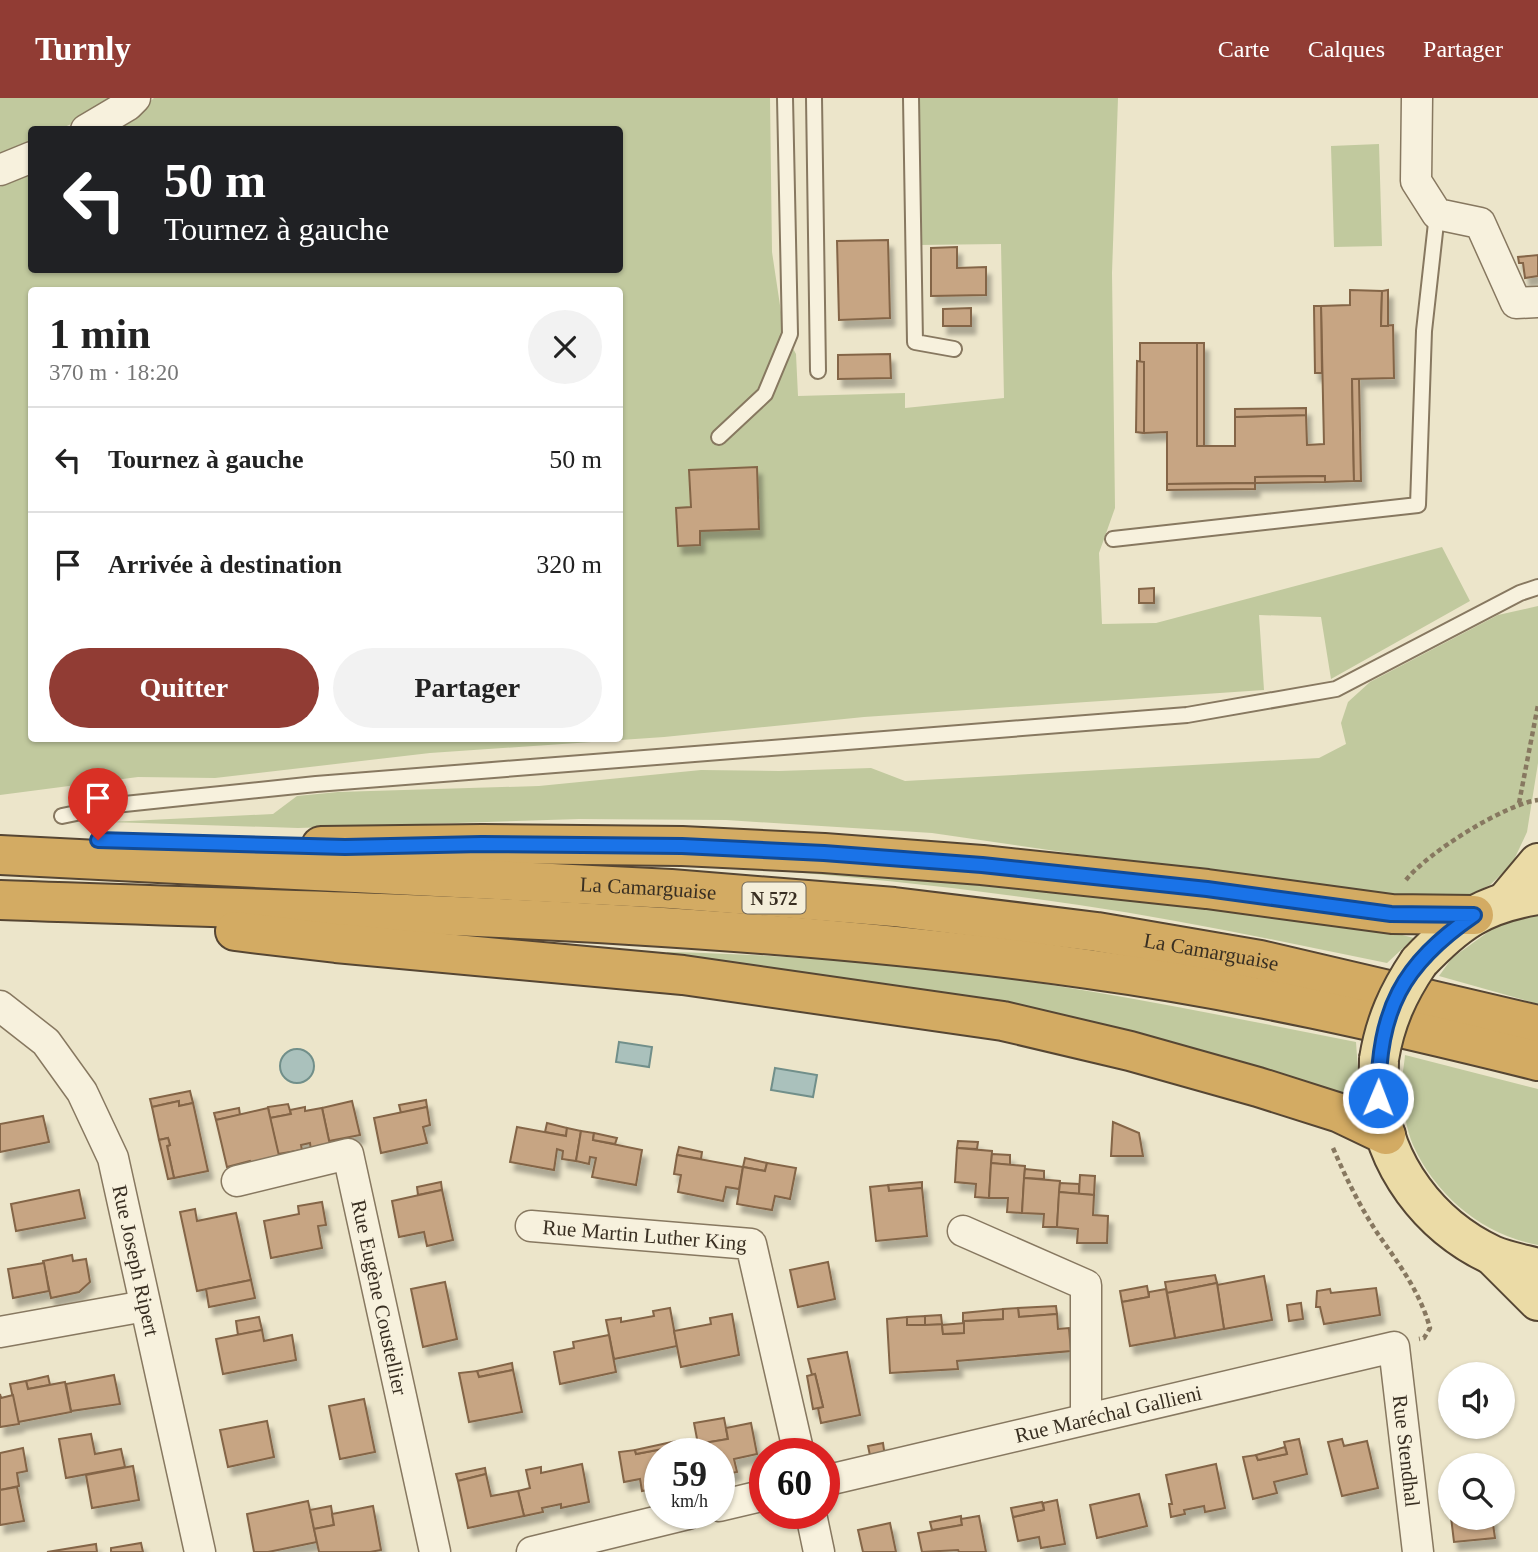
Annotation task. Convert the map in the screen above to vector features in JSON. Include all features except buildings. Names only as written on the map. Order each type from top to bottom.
[{"type":"highway","points":[[0,836],[345,847],[482,844],[682,846],[824,853],[1009,868],[1207,889],[1391,914],[1506,904]]},
{"type":"highway","name":"La Camarguaise","points":[[0,855],[671,889],[894,908],[1097,932],[1260,960],[1538,1025]]},
{"type":"highway","points":[[0,902],[336,943],[683,975],[1003,1021],[1130,1051],[1340,1113],[1386,1135]]},
{"type":"highway","name":"La Camarguaise","points":[[0,902],[474,917],[678,928],[847,941],[1087,969],[1261,997],[1440,1036],[1538,1061]]},
{"type":"main road","points":[[1538,863],[1506,904],[1444,936],[1419,962],[1392,1007],[1384,1032],[1379,1059],[1378,1098],[1386,1135],[1402,1174],[1426,1207],[1457,1235],[1493,1255],[1538,1268]]},
{"type":"main road","points":[[1493,1255],[1538,1301]]},
{"type":"street","points":[[93,126],[135,98]]},
{"type":"street","points":[[1417,98],[1416,180],[1437,214],[1480,223],[1516,303],[1538,302]]},
{"type":"street","points":[[0,170],[28,159]]},
{"type":"street","name":"Rue Joseph Ripert","points":[[0,1006],[46,1042],[82,1092],[113,1158],[200,1552]]},
{"type":"street","name":"Rue Eugène Coustellier","points":[[237,1181],[348,1154],[435,1552]]},
{"type":"street","name":"Rue Martin Luther King","points":[[531,1226],[751,1244],[796,1438]]},
{"type":"street","points":[[963,1231],[1086,1285],[1086,1418]]},
{"type":"street","points":[[0,1332],[145,1306]]},
{"type":"street","name":"Rue Maréchal Gallieni","points":[[840,1476],[1394,1347]]},
{"type":"street","name":"Rue Stendhal","points":[[1394,1347],[1418,1552]]},
{"type":"street","points":[[532,1552],[644,1525]]},
{"type":"street","points":[[814,1529],[819,1552]]},
{"type":"lane","points":[[719,437],[765,394],[790,334],[785,98]]},
{"type":"lane","points":[[814,98],[818,371]]},
{"type":"lane","points":[[911,98],[915,342],[954,349]]},
{"type":"lane","points":[[1113,539],[1418,505],[1424,331],[1437,214]]},
{"type":"lane","points":[[62,816],[115,805],[316,784],[1187,715],[1336,690],[1520,593],[1538,587]]},
{"type":"path","points":[[1519,804],[1538,705]]},
{"type":"path","points":[[1391,914],[1400,891],[1408,877],[1416,870],[1463,835],[1519,804],[1538,800]]},
{"type":"path","points":[[1340,1113],[1332,1136],[1333,1147],[1377,1233],[1401,1264],[1424,1308],[1430,1328],[1424,1338],[1394,1347]]},
{"type":"green space","points":[[0,98],[117,98],[107,108],[67,126],[28,126],[28,144],[0,157]]},
{"type":"green space","points":[[154,98],[770,98],[772,252],[784,332],[796,354],[798,396],[905,393],[905,408],[1004,398],[1001,244],[918,245],[916,98],[1118,98],[1112,273],[1115,508],[1099,553],[1102,624],[1156,623],[1442,547],[1470,601],[1331,679],[1321,617],[1259,615],[1264,690],[864,717],[623,740],[623,287],[28,287],[28,742],[591,742],[430,753],[215,778],[138,777],[0,795],[0,187],[28,173],[28,273],[623,273],[623,126],[117,126],[139,112]]},
{"type":"green space","points":[[1379,144],[1382,246],[1334,247],[1331,146]]},
{"type":"green space","points":[[1538,606],[1538,763],[1527,832],[1512,864],[1490,885],[1464,897],[1425,901],[1346,893],[932,833],[726,820],[579,819],[298,828],[109,822],[273,814],[297,796],[338,792],[539,786],[701,770],[871,768],[905,781],[1319,758],[1346,744],[1341,723],[1348,702],[1370,682],[1498,615]]},
{"type":"green space","points":[[672,863],[961,874],[1371,927],[1414,938],[1387,963],[1195,924],[978,891]]},
{"type":"green space","points":[[1538,913],[1538,1004],[1439,976],[1452,958],[1495,927]]},
{"type":"green space","points":[[667,952],[849,961],[1008,979],[1158,1003],[1356,1042],[1360,1099],[1123,1029],[1026,1006],[666,958]]},
{"type":"green space","points":[[1405,1055],[1538,1089],[1538,1245],[1518,1240],[1480,1222],[1434,1181],[1413,1145],[1407,1128],[1402,1093]]},
{"type":"water","points":[[619,1042],[652,1047],[649,1067],[616,1062]]},
{"type":"water","points":[[297,1049],[309,1054],[314,1066],[309,1078],[297,1083],[285,1078],[280,1066],[285,1054]]},
{"type":"water","points":[[775,1068],[817,1075],[813,1097],[771,1090]]},
{"type":"route","points":[[98,840],[345,847],[482,844],[682,846],[824,853],[982,865],[1207,889],[1391,914],[1474,915],[1444,936],[1419,962],[1404,984],[1392,1007],[1384,1032],[1379,1059],[1378,1098]]}]
